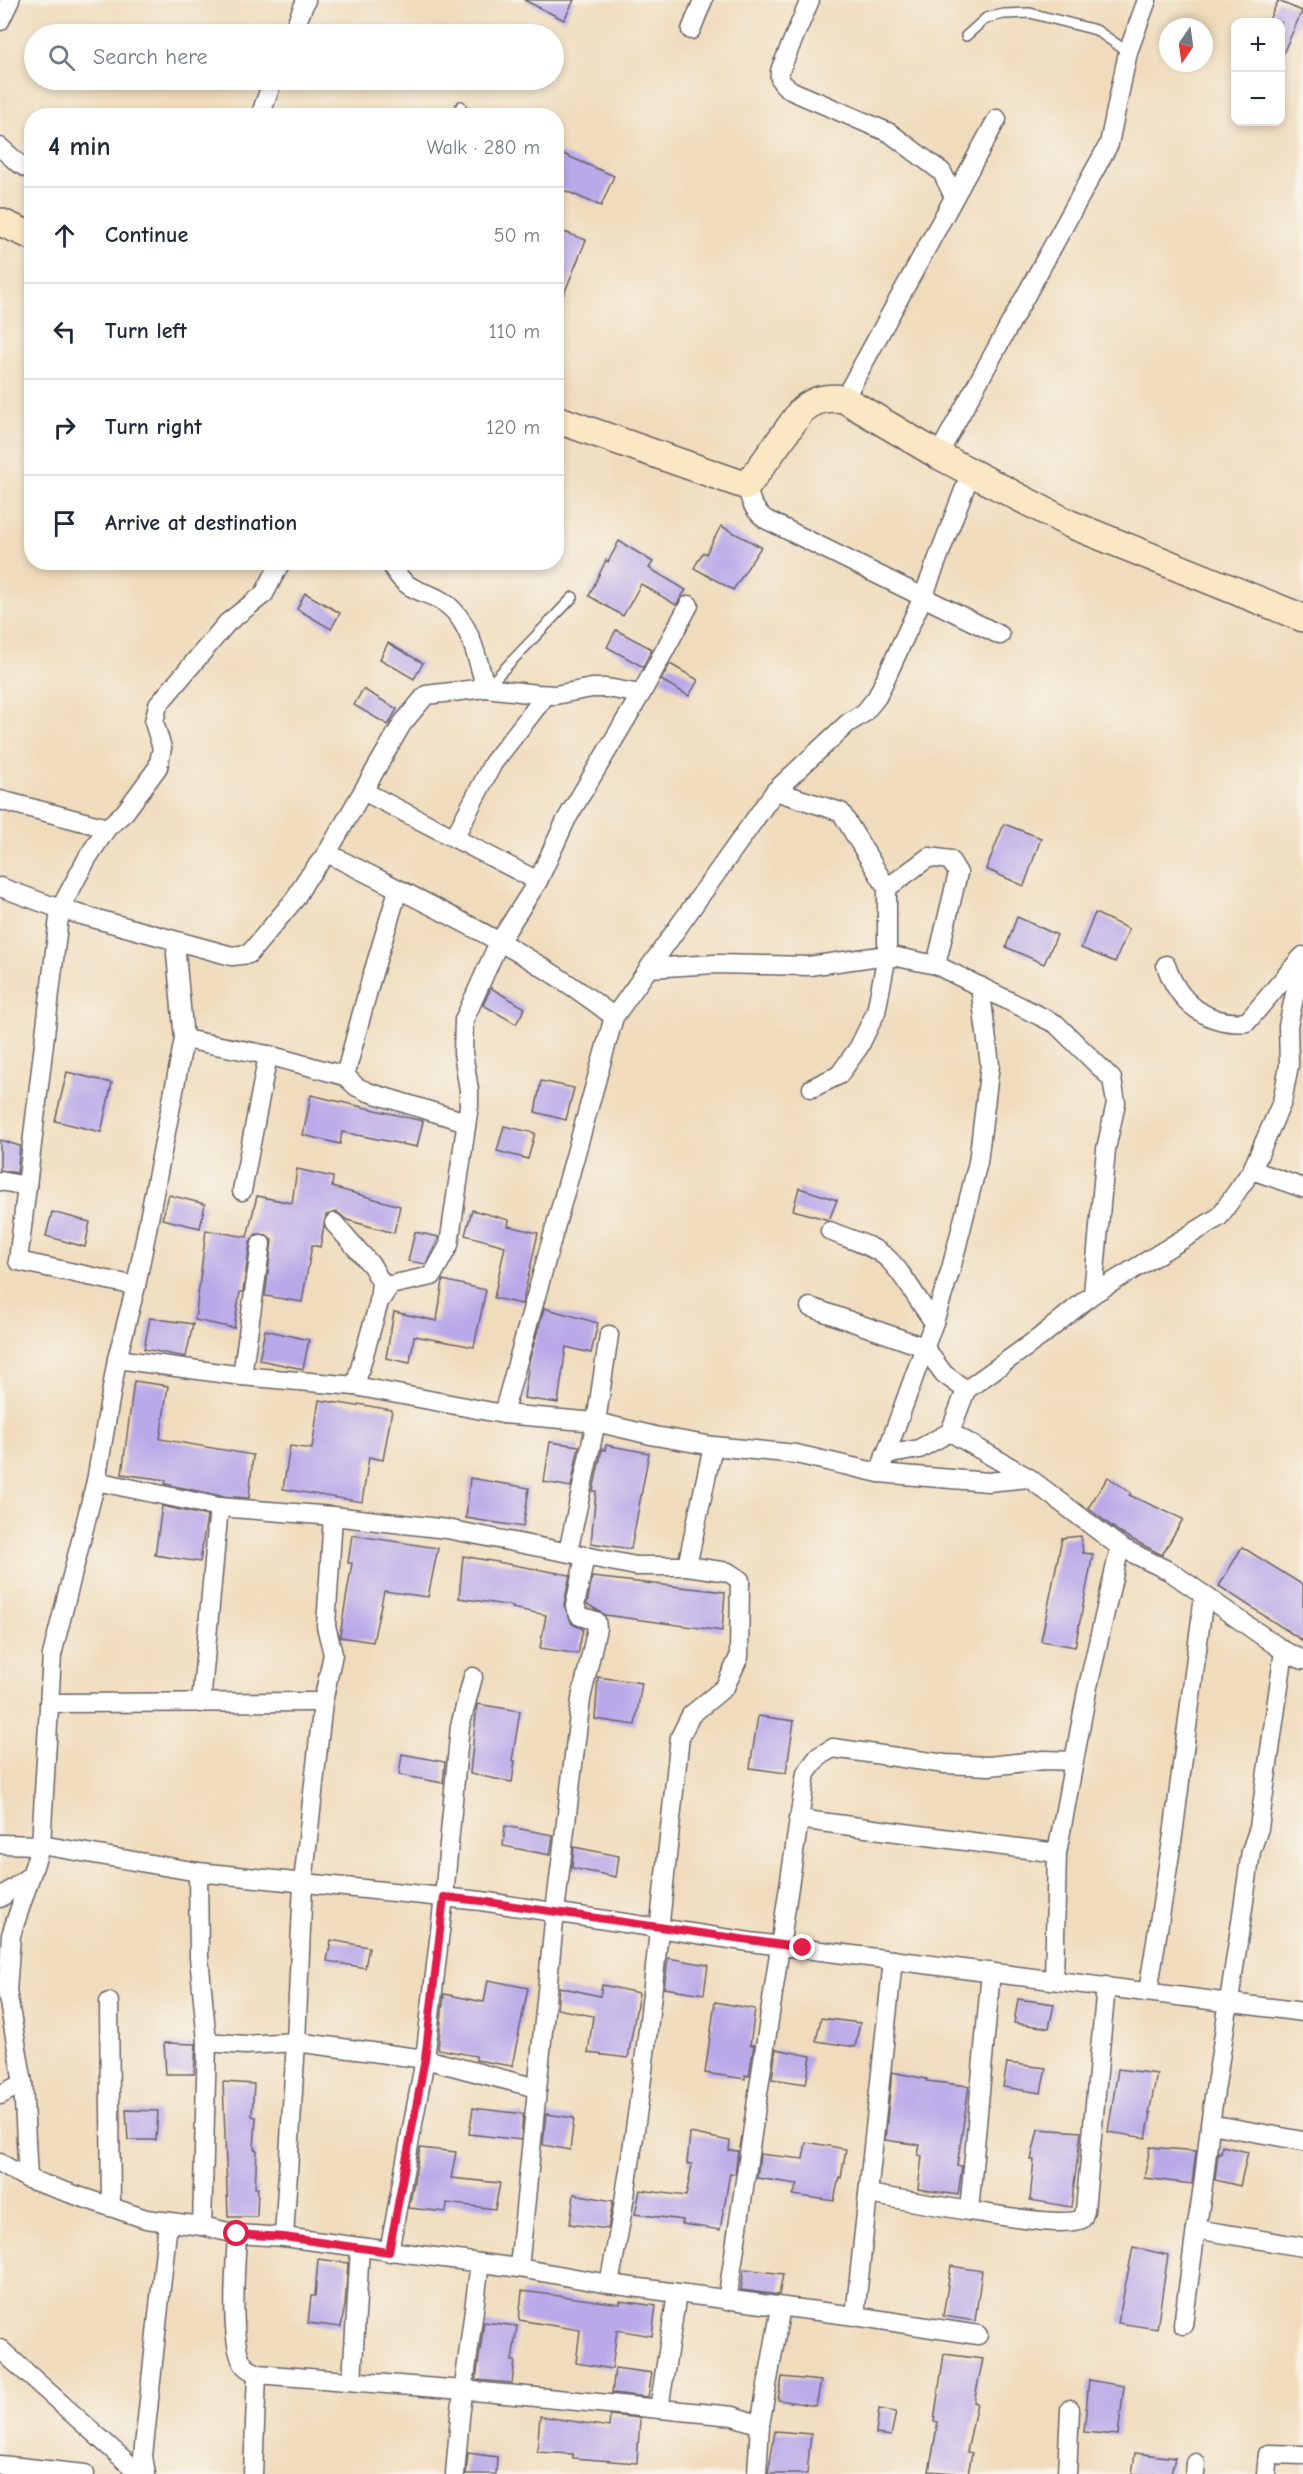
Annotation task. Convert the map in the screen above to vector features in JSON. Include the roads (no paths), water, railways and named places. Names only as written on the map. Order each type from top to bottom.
[{"type":"street","points":[[0,21],[9,0]]},
{"type":"street","points":[[296,24],[306,0]]},
{"type":"street","points":[[691,30],[703,0]]},
{"type":"street","points":[[810,0],[781,68],[779,76],[781,83],[792,91],[890,133],[942,172],[954,197]]},
{"type":"street","points":[[938,455],[1109,144],[1128,52],[1147,0]]},
{"type":"street","points":[[263,108],[269,90]]},
{"type":"street","points":[[843,399],[997,119]]},
{"type":"street","points":[[0,147],[24,167]]},
{"type":"street","points":[[0,222],[24,232]]},
{"type":"street","points":[[1000,635],[765,519],[756,511],[750,502],[747,486],[802,410],[813,401],[830,397],[843,399],[938,455],[1070,524],[1303,618]]},
{"type":"street","points":[[564,422],[747,486]]},
{"type":"street","points":[[503,1414],[614,1017],[775,791],[848,723],[864,713],[877,697],[923,597],[971,472]]},
{"type":"street","points":[[136,1286],[18,1261],[60,909],[88,857],[107,828],[125,812],[158,767],[162,748],[154,722],[158,705],[227,623],[264,594],[277,570]]},
{"type":"street","points":[[394,570],[404,584],[442,601],[454,611],[470,641],[486,688]]},
{"type":"street","points":[[379,1302],[390,1285],[432,1276],[446,1251],[469,1090],[463,1053],[464,1020],[499,942],[538,881],[566,820],[642,694],[689,605]]},
{"type":"street","points":[[0,886],[60,909],[177,942],[232,956],[249,954],[295,899],[306,880],[327,853],[402,724],[426,695],[486,688],[546,695],[592,688],[642,694]]},
{"type":"street","points":[[454,838],[493,763],[546,695]]},
{"type":"street","points":[[363,791],[538,881]]},
{"type":"street","points":[[775,791],[841,812],[887,888],[887,955],[876,1012],[859,1047],[839,1076],[812,1088]]},
{"type":"street","points":[[4,803],[107,828]]},
{"type":"street","points":[[327,853],[499,942],[589,997],[614,1017]]},
{"type":"street","points":[[887,888],[929,857],[950,860],[958,873],[936,965]]},
{"type":"street","points":[[345,1076],[398,890]]},
{"type":"street","points":[[28,2179],[23,2083],[7,1991],[11,1935],[41,1845],[52,1655],[96,1481],[117,1359],[136,1286],[184,1039],[176,954],[177,942]]},
{"type":"street","points":[[649,968],[715,964],[809,966],[887,955],[936,965],[1056,1024],[1112,1079],[1116,1103],[1106,1149],[1093,1294]]},
{"type":"street","points":[[1166,965],[1172,982],[1182,998],[1210,1017],[1232,1023],[1247,1022],[1303,956]]},
{"type":"street","points":[[885,1455],[919,1449],[950,1432],[966,1390],[1040,1338],[1093,1294],[1219,1217],[1252,1170],[1282,1102],[1289,1065],[1288,1026],[1303,956]]},
{"type":"street","points":[[879,1473],[951,1269],[978,1162],[990,1065],[980,986]]},
{"type":"street","points":[[184,1039],[268,1055],[345,1076],[357,1087],[368,1092],[466,1122]]},
{"type":"street","points":[[242,1191],[268,1055]]},
{"type":"street","points":[[1252,1170],[1303,1188]]},
{"type":"street","points":[[0,1181],[27,1186]]},
{"type":"street","points":[[334,1223],[372,1266],[381,1282],[379,1302],[355,1386]]},
{"type":"street","points":[[830,1231],[867,1246],[885,1257],[897,1269],[934,1322]]},
{"type":"street","points":[[242,1376],[261,1244]]},
{"type":"street","points":[[810,1308],[924,1347],[944,1374],[966,1390]]},
{"type":"street","points":[[519,2268],[555,1912],[581,1699],[597,1628],[596,1621],[580,1616],[575,1606],[576,1554],[609,1335]]},
{"type":"street","points":[[117,1359],[242,1376],[355,1386],[503,1414],[597,1422],[655,1436],[713,1446],[796,1454],[879,1473],[988,1482],[1029,1478]]},
{"type":"street","points":[[950,1432],[1029,1478],[1120,1547],[1171,1572],[1284,1651],[1303,1660]]},
{"type":"street","points":[[687,1566],[713,1446]]},
{"type":"street","points":[[96,1481],[219,1507],[333,1516],[447,1530],[636,1566],[687,1566],[728,1572],[740,1580],[739,1658],[725,1687],[691,1715],[680,1737],[639,2105],[622,2219],[609,2284]]},
{"type":"street","points":[[201,1703],[219,1507]]},
{"type":"street","points":[[284,2237],[303,1882],[323,1702],[333,1654],[326,1626],[333,1516]]},
{"type":"street","points":[[1054,1980],[1057,1853],[1074,1761],[1120,1547]]},
{"type":"street","points":[[1148,1992],[1173,1835],[1204,1596]]},
{"type":"street","points":[[1184,2325],[1196,2229],[1204,2188],[1210,2124],[1231,2002],[1251,1851],[1258,1828],[1284,1651]]},
{"type":"street","points":[[389,2252],[425,2059],[444,1897],[460,1726],[473,1677]]},
{"type":"street","points":[[49,1703],[323,1702]]},
{"type":"street","points":[[727,2301],[806,1773],[819,1756],[833,1748],[945,1764],[988,1766],[1044,1760],[1074,1761]]},
{"type":"street","points":[[798,1819],[1057,1853]]},
{"type":"street","points":[[0,1844],[41,1845],[198,1872],[444,1897],[781,1946],[1303,2012]]},
{"type":"street","points":[[198,1872],[200,1957],[207,2042],[202,2226]]},
{"type":"street","points":[[0,1898],[31,1875]]},
{"type":"street","points":[[855,2316],[893,1960]]},
{"type":"street","points":[[969,2211],[991,1972]]},
{"type":"street","points":[[868,2194],[969,2211],[1074,2223],[1082,2219],[1085,2211],[1106,1986]]},
{"type":"street","points":[[109,2002],[111,2207]]},
{"type":"street","points":[[207,2042],[244,2045],[296,2042],[425,2059],[537,2088]]},
{"type":"street","points":[[0,2095],[23,2083]]},
{"type":"street","points":[[1210,2124],[1303,2141]]},
{"type":"street","points":[[0,2163],[28,2179],[146,2219],[202,2226],[237,2234],[284,2237],[519,2268],[677,2294],[855,2316],[978,2335]]},
{"type":"street","points":[[146,2474],[143,2456],[168,2222]]},
{"type":"street","points":[[1196,2229],[1303,2247]]},
{"type":"street","points":[[237,2234],[233,2301],[239,2356],[244,2366],[257,2374],[463,2390],[733,2416],[760,2425]]},
{"type":"street","points":[[352,2381],[360,2248]]},
{"type":"street","points":[[455,2474],[463,2390],[480,2263]]},
{"type":"street","points":[[659,2409],[677,2294]]},
{"type":"street","points":[[757,2474],[760,2425],[781,2307]]},
{"type":"street","points":[[0,2349],[140,2474]]},
{"type":"street","points":[[253,2474],[257,2374]]},
{"type":"street","points":[[1067,2474],[1070,2409]]},
{"type":"street","points":[[1266,2474],[1268,2454],[1303,2455]]},
{"type":"street","points":[[0,2465],[85,2474]]},
{"type":"lane","points":[[966,36],[986,18],[1004,14],[1030,14],[1096,30],[1128,52]]},
{"type":"lane","points":[[486,688],[573,597]]}]
